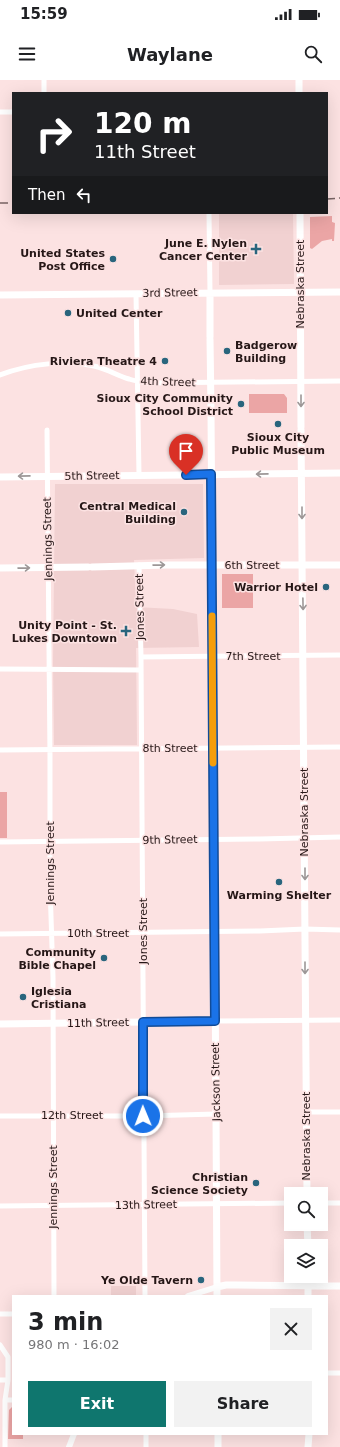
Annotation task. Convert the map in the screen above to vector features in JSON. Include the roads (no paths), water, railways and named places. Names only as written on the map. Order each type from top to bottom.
[{"type":"main road","points":[[299,80],[299,92]]},
{"type":"main road","name":"Nebraska Street","points":[[300,214],[307,1187]]},
{"type":"main road","name":"3rd Street","points":[[0,295],[340,292]]},
{"type":"main road","name":"Jackson Street","points":[[210,293],[217,1295]]},
{"type":"main road","name":"5th Street","points":[[0,477],[340,473]]},
{"type":"main road","name":"6th Street","points":[[0,568],[139,565],[340,565]]},
{"type":"main road","name":"11th Street","points":[[0,1024],[215,1021]]},
{"type":"main road","points":[[217,1287],[226,1285],[340,1286]]},
{"type":"main road","points":[[308,1285],[308,1295]]},
{"type":"main road","points":[[218,1435],[218,1447]]},
{"type":"main road","points":[[308,1447],[309,1435]]},
{"type":"street","points":[[44,80],[44,92]]},
{"type":"street","points":[[0,112],[12,112]]},
{"type":"street","name":"Jackson Street","points":[[209,214],[210,293]]},
{"type":"street","points":[[136,294],[138,475]]},
{"type":"street","name":"4th Street","points":[[0,374],[40,365],[70,363],[99,367],[129,380],[147,383],[340,382]]},
{"type":"street","name":"Jennings Street","points":[[47,430],[53,1023],[54,1295]]},
{"type":"street","name":"Jones Street","points":[[139,565],[141,657],[145,1295]]},
{"type":"street","name":"7th Street","points":[[141,657],[340,655]]},
{"type":"street","points":[[0,669],[141,670]]},
{"type":"street","name":"8th Street","points":[[0,750],[340,747]]},
{"type":"street","name":"9th Street","points":[[0,842],[214,840],[340,836]]},
{"type":"street","name":"10th Street","points":[[0,934],[340,930]]},
{"type":"street","name":"11th Street","points":[[215,1021],[340,1020]]},
{"type":"street","points":[[306,1112],[340,1112]]},
{"type":"street","name":"12th Street","points":[[0,1116],[143,1116],[216,1114]]},
{"type":"street","name":"13th Street","points":[[0,1206],[284,1203]]},
{"type":"street","points":[[328,1203],[340,1203]]},
{"type":"street","points":[[191,1295],[217,1287]]},
{"type":"street","points":[[0,1314],[12,1314]]},
{"type":"street","points":[[0,1345],[8,1357],[8,1380],[5,1400],[5,1447]]},
{"type":"street","points":[[328,1373],[340,1373]]},
{"type":"street","points":[[0,1380],[8,1380]]},
{"type":"street","points":[[5,1400],[12,1400]]},
{"type":"street","points":[[69,1447],[74,1435]]},
{"type":"street","points":[[146,1435],[146,1447]]},
{"type":"railway","points":[[328,199],[340,198]]},
{"type":"railway","points":[[0,203],[12,203]]},
{"type":"place","name":"June E. Nylen Cancer Center","points":[[256,249]]},
{"type":"place","name":"United States Post Office","points":[[113,259]]},
{"type":"place","name":"United Center","points":[[68,313]]},
{"type":"place","name":"Badgerow Building","points":[[227,351]]},
{"type":"place","name":"Riviera Theatre 4","points":[[165,361]]},
{"type":"place","name":"Sioux City Community School District","points":[[241,404]]},
{"type":"place","name":"Sioux City Public Museum","points":[[278,424]]},
{"type":"place","name":"Central Medical Building","points":[[184,512]]},
{"type":"place","name":"Warrior Hotel","points":[[326,587]]},
{"type":"place","name":"Unity Point - St. Lukes Downtown","points":[[126,631]]},
{"type":"place","name":"Warming Shelter","points":[[279,882]]},
{"type":"place","name":"Community Bible Chapel","points":[[104,958]]},
{"type":"place","name":"Iglesia Cristiana","points":[[23,997]]},
{"type":"place","name":"Christian Science Society","points":[[256,1183]]},
{"type":"place","name":"Ye Olde Tavern","points":[[201,1280]]}]
